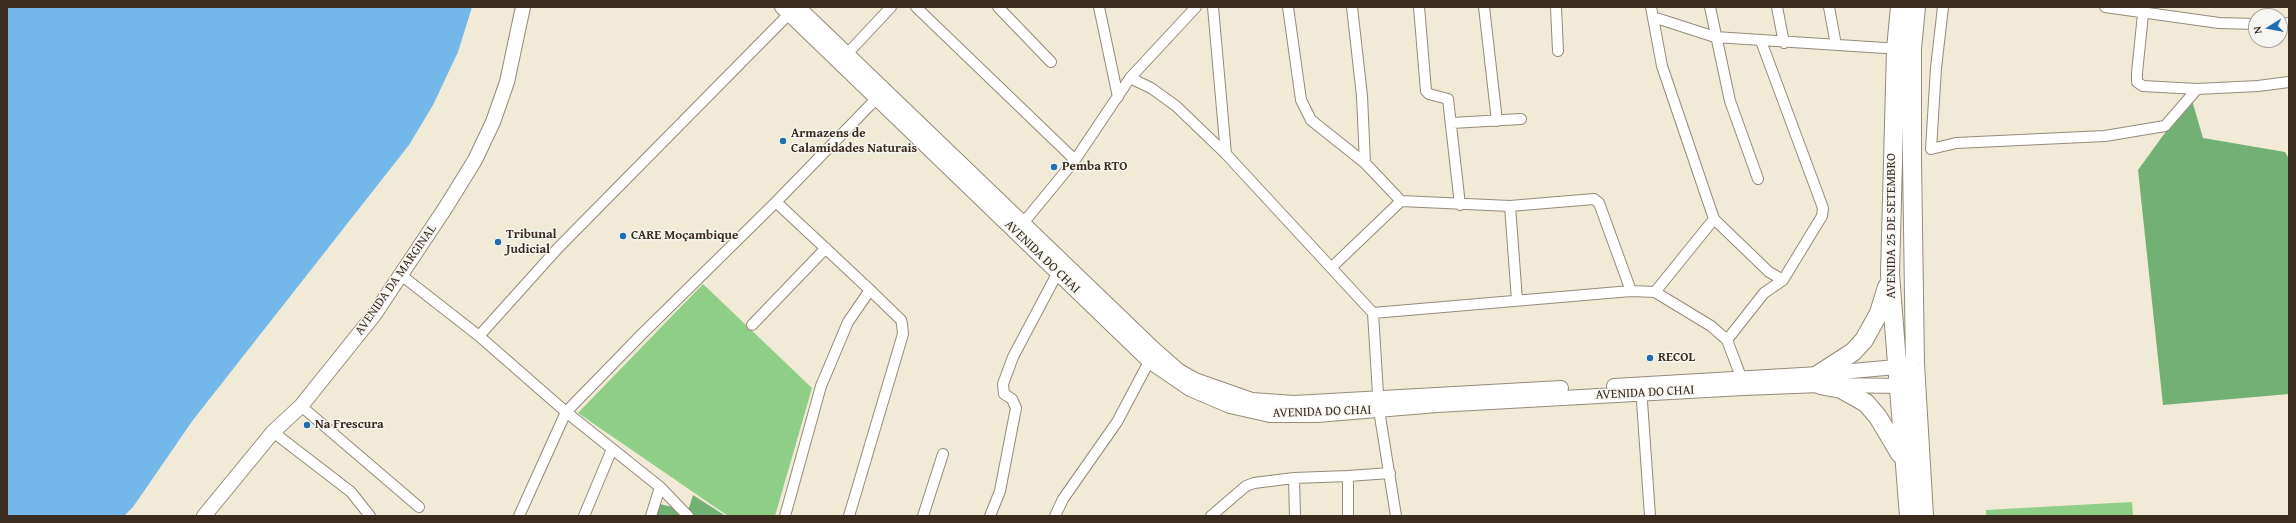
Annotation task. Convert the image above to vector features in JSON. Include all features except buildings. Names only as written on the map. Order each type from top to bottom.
[{"type":"highway","name":"AVENIDA 25 DE SETEMBRO","points":[[1900,7],[1912,159],[1915,364],[1924,516]]},
{"type":"highway","name":"AVENIDA 25 DE SETEMBRO","points":[[1909,516],[1897,386],[1890,274],[1904,49],[1916,7]]},
{"type":"highway","points":[[1890,274],[1885,297],[1879,313],[1864,340],[1853,352],[1820,380],[1841,389],[1866,403],[1882,423],[1903,460]]},
{"type":"main road","name":"AVENIDA DA MARGINAL","points":[[204,516],[273,432],[301,406],[374,314],[475,160],[493,122],[507,82],[523,7]]},
{"type":"main road","name":"AVENIDA DO CHAI","points":[[790,9],[847,54],[1024,222],[1152,356]]},
{"type":"main road","name":"AVENIDA DO CHAI","points":[[790,9],[877,98],[1058,272],[1152,356],[1195,380],[1252,400],[1294,403],[1379,404],[1641,388],[1820,380],[1915,364]]},
{"type":"main road","name":"AVENIDA DO CHAI","points":[[1641,388],[1741,377],[1917,386]]},
{"type":"street","points":[[847,54],[891,7]]},
{"type":"street","points":[[916,7],[1075,160]]},
{"type":"street","points":[[998,7],[1051,62]]},
{"type":"street","points":[[1024,222],[1075,160],[1130,78],[1196,7]]},
{"type":"street","points":[[1213,7],[1226,154]]},
{"type":"street","points":[[1288,7],[1301,100],[1310,120],[1366,163],[1401,201],[1460,205],[1510,206],[1594,199],[1599,203],[1631,291]]},
{"type":"street","points":[[1352,7],[1362,96],[1366,163]]},
{"type":"street","points":[[1419,7],[1426,91],[1429,94],[1448,99],[1452,122],[1460,205]]},
{"type":"street","points":[[1484,7],[1497,121]]},
{"type":"street","points":[[1556,7],[1558,50]]},
{"type":"street","points":[[1710,7],[1715,37],[1730,101],[1758,179]]},
{"type":"street","points":[[1777,7],[1784,43]]},
{"type":"street","points":[[1829,7],[1836,45]]},
{"type":"street","points":[[1931,149],[1936,68],[1943,7]]},
{"type":"street","points":[[2105,7],[2143,14],[2219,23],[2248,24]]},
{"type":"street","points":[[1098,8],[1118,97]]},
{"type":"street","points":[[479,336],[560,247],[790,9]]},
{"type":"street","points":[[1652,12],[1715,37],[1784,43],[1904,49]]},
{"type":"street","points":[[1652,12],[1662,66],[1714,219],[1769,272],[1783,280]]},
{"type":"street","points":[[2143,14],[2137,82],[2143,86],[2197,89],[2258,86],[2289,82]]},
{"type":"street","points":[[1727,340],[1764,293],[1783,280],[1822,216],[1823,208],[1761,41]]},
{"type":"street","points":[[1130,78],[1151,88],[1176,106],[1226,154],[1373,313],[1379,404],[1396,516]]},
{"type":"street","points":[[1912,159],[1931,149],[1956,143],[2105,136],[2165,126],[2197,89]]},
{"type":"street","points":[[519,516],[566,412],[642,334],[776,202],[877,98]]},
{"type":"street","points":[[1452,122],[1521,119]]},
{"type":"street","points":[[1332,267],[1401,201]]},
{"type":"street","points":[[776,202],[901,320],[904,330],[849,516]]},
{"type":"street","points":[[1510,206],[1517,300]]},
{"type":"street","points":[[1656,292],[1714,219]]},
{"type":"street","points":[[752,325],[826,248]]},
{"type":"street","points":[[990,516],[1000,491],[1016,408],[1012,399],[1004,394],[1003,384],[1013,357],[1058,272]]},
{"type":"street","points":[[401,275],[479,336],[566,412],[660,487],[688,516]]},
{"type":"street","points":[[785,516],[821,386],[848,322],[870,290]]},
{"type":"street","points":[[1373,313],[1631,291],[1656,292],[1711,326],[1727,340],[1741,377]]},
{"type":"street","points":[[1055,516],[1063,499],[1117,422],[1152,356]]},
{"type":"street","points":[[1641,388],[1650,516]]},
{"type":"street","points":[[301,406],[419,507]]},
{"type":"street","points":[[273,432],[351,492],[370,516]]},
{"type":"street","points":[[584,516],[612,449]]},
{"type":"street","points":[[923,516],[943,454]]},
{"type":"street","points":[[1216,515],[1246,486],[1254,482],[1294,478],[1390,473]]},
{"type":"street","points":[[1348,476],[1348,516]]},
{"type":"street","points":[[1294,478],[1295,516]]},
{"type":"street","points":[[651,516],[660,487]]},
{"type":"green space","points":[[2191,97],[2203,138],[2285,152],[2289,159],[2289,394],[2163,405],[2138,170]]},
{"type":"green space","points":[[703,284],[812,388],[775,516],[728,516],[578,413]]},
{"type":"green space","points":[[693,495],[724,515],[655,516],[660,504],[688,511]]},
{"type":"green space","points":[[2132,502],[2133,516],[1986,516],[1986,510]]},
{"type":"water","points":[[7,7],[472,7],[458,52],[433,105],[409,145],[193,420],[133,507],[124,516],[7,516]]},
{"type":"place","name":"Armazens de Calamidades Naturais","points":[[783,141]]},
{"type":"place","name":"Pemba RTO","points":[[1054,167]]},
{"type":"place","name":"CARE Moçambique","points":[[623,236]]},
{"type":"place","name":"Tribunal Judicial","points":[[498,242]]},
{"type":"place","name":"RECOL","points":[[1650,358]]},
{"type":"place","name":"Na Frescura","points":[[307,425]]}]
